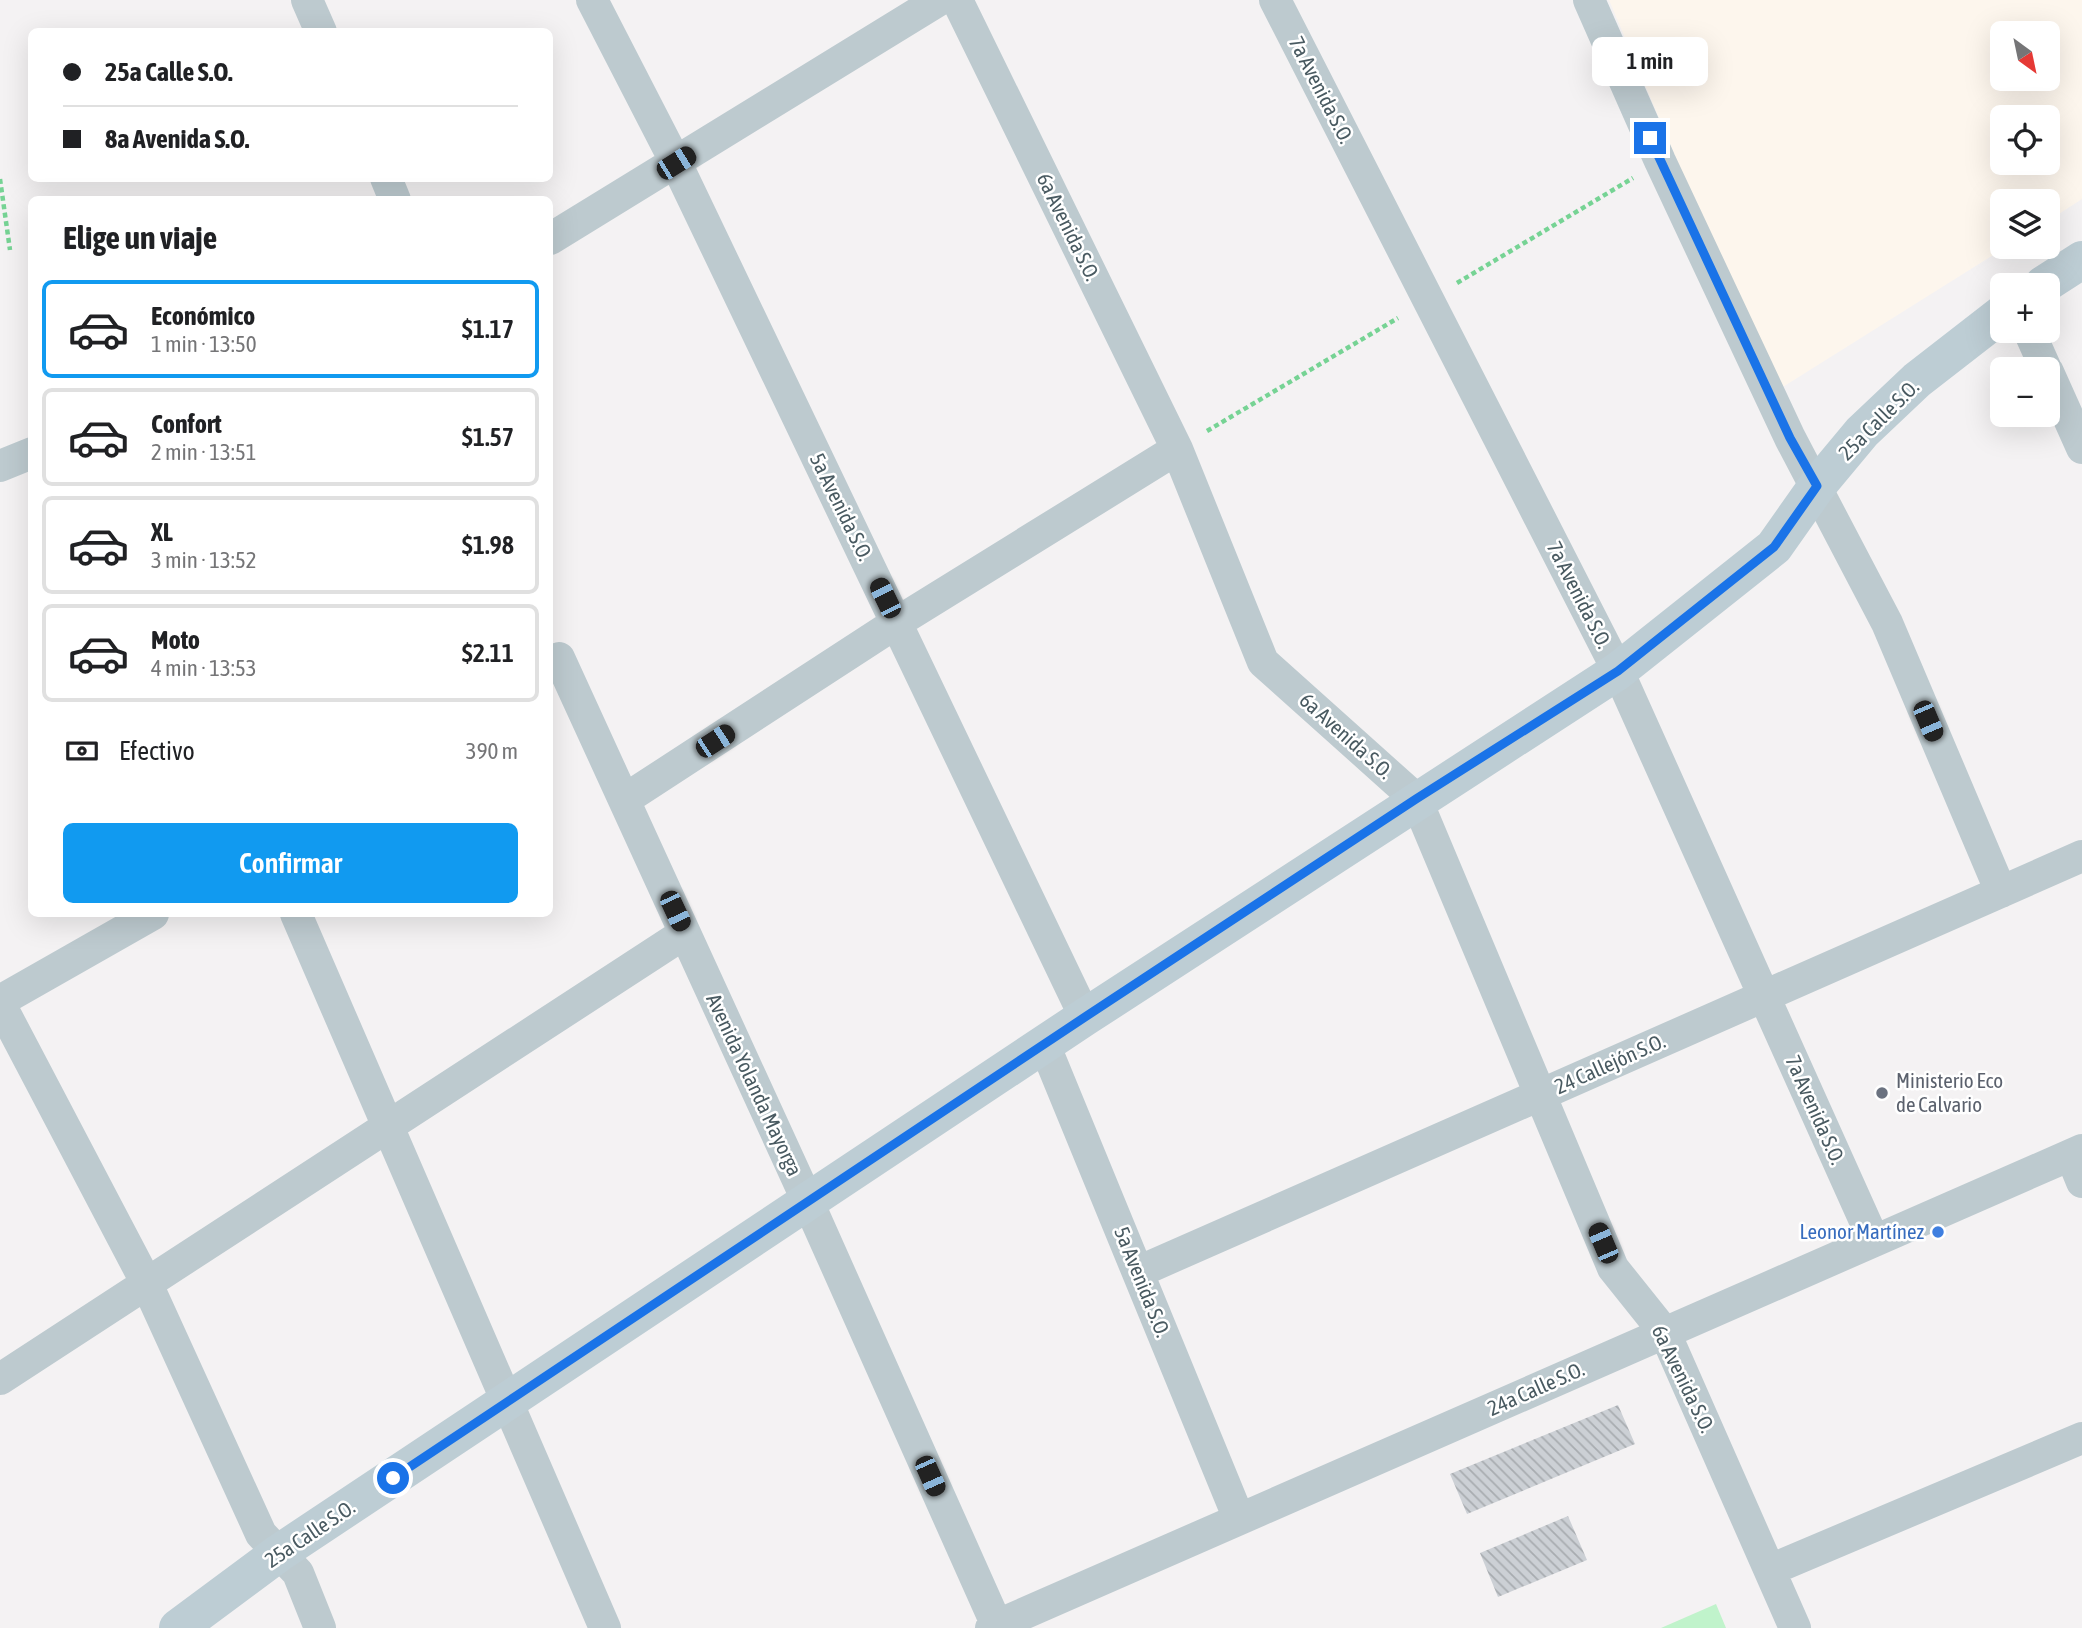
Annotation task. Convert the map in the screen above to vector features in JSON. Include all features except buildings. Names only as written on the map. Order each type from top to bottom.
[{"type":"street","points":[[307,0],[319,28]]},
{"type":"street","name":"5a Avenida S.O.","points":[[592,0],[676,163],[1085,1017]]},
{"type":"street","points":[[553,238],[939,0]]},
{"type":"street","name":"6a Avenida S.O.","points":[[957,0],[1177,449],[1264,662],[1416,799],[1614,1268],[1665,1333],[1795,1628]]},
{"type":"street","name":"7a Avenida S.O.","points":[[1275,0],[1618,671],[1874,1241]]},
{"type":"street","points":[[1589,0],[1660,161],[1790,438],[1887,623],[2001,892]]},
{"type":"street","points":[[2060,274],[2082,260]]},
{"type":"street","name":"25a Calle S.O.","points":[[178,1628],[279,1553],[1044,1044],[1416,799],[1618,671],[1774,547],[1817,486],[1862,432],[1917,380],[1990,323]]},
{"type":"street","points":[[2060,400],[2082,448]]},
{"type":"street","points":[[624,800],[896,622],[1177,449]]},
{"type":"street","points":[[0,466],[28,455]]},
{"type":"street","name":"Avenida Yolanda Mayorga","points":[[559,658],[808,1202],[995,1627]]},
{"type":"street","name":"24 Callejón S.O.","points":[[1138,1272],[2082,856]]},
{"type":"street","points":[[148,917],[0,1002],[146,1282],[261,1534],[298,1573],[320,1628]]},
{"type":"street","points":[[297,917],[606,1628]]},
{"type":"street","points":[[0,1379],[685,933]]},
{"type":"street","name":"5a Avenida S.O.","points":[[1044,1044],[1239,1519]]},
{"type":"street","name":"24a Calle S.O.","points":[[995,1627],[1874,1241],[2078,1162]]},
{"type":"street","points":[[1770,1570],[2082,1438]]},
{"type":"path","points":[[1177,449],[1660,161]]},
{"type":"path","points":[[0,179],[10,250]]},
{"type":"shaded area","points":[[1609,0],[2082,0],[2082,199],[2060,213],[2060,189],[1990,189],[1990,257],[1775,392]]},
{"type":"green space","points":[[1716,1604],[1726,1628],[1661,1628]]},
{"type":"place","name":"Ministerio Eco de Calvario","points":[[1882,1093]]},
{"type":"place","name":"Leonor Martínez","points":[[1938,1232]]},
{"type":"route","points":[[393,1478],[1085,1017],[1416,799],[1618,671],[1774,547],[1817,486],[1790,438],[1650,138]]}]
